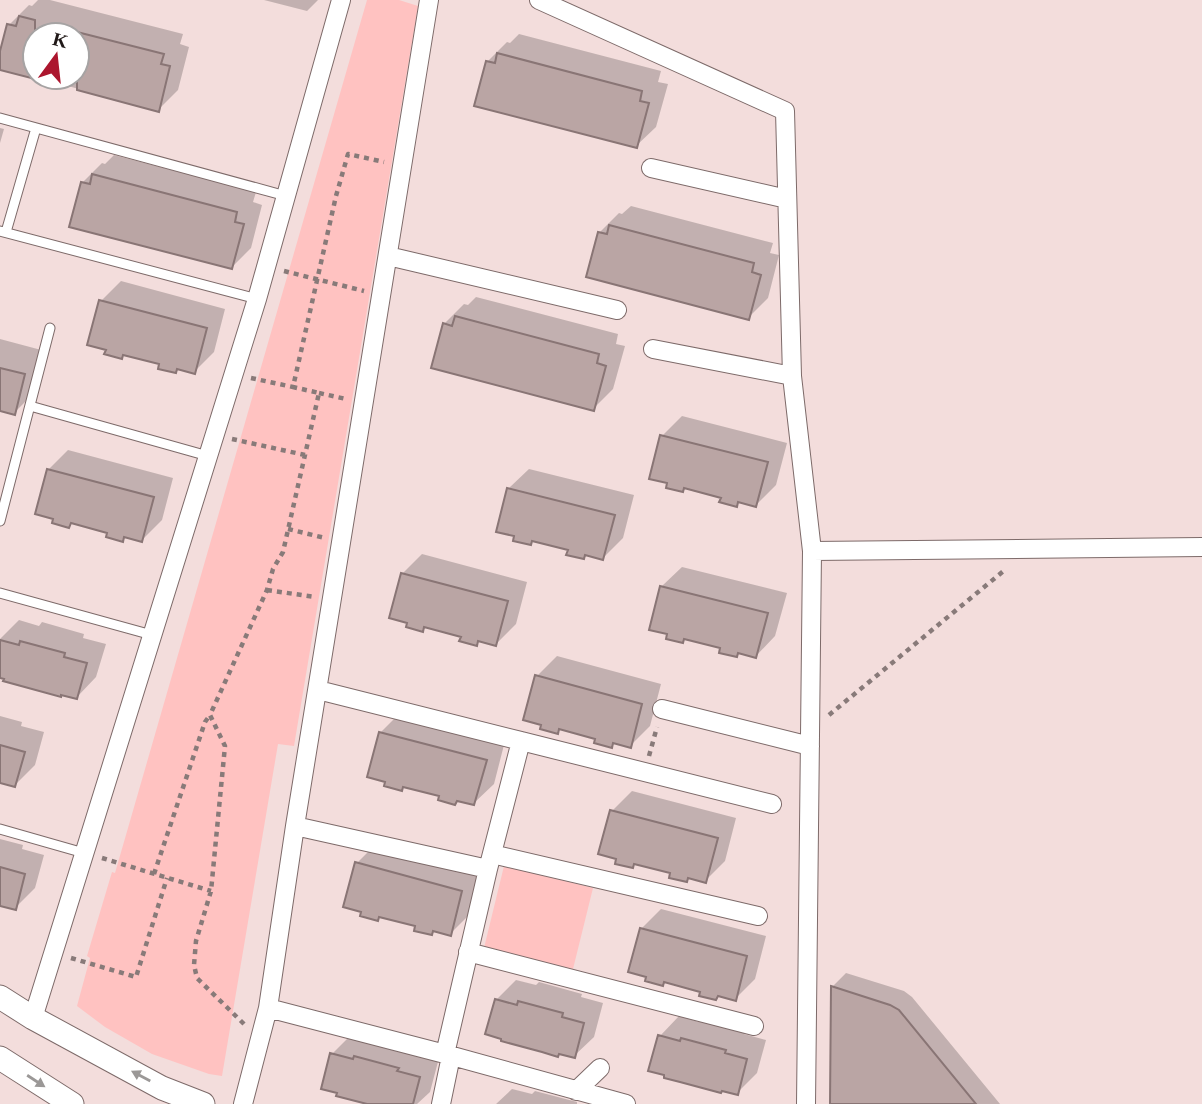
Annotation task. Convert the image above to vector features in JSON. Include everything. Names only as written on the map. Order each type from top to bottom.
[{"type":"street","points":[[33,1018],[257,299],[341,0]]},
{"type":"street","points":[[243,1104],[268,1007],[429,0]]},
{"type":"street","points":[[539,0],[785,111],[792,376],[812,551],[806,1104]]},
{"type":"street","points":[[651,168],[788,199]]},
{"type":"street","points":[[388,256],[617,310]]},
{"type":"street","points":[[653,349],[792,376]]},
{"type":"street","points":[[812,551],[1202,547]]},
{"type":"street","points":[[318,690],[772,804]]},
{"type":"street","points":[[662,709],[810,738]]},
{"type":"street","points":[[441,1104],[468,952],[521,741]]},
{"type":"street","points":[[295,827],[490,861],[758,916]]},
{"type":"street","points":[[468,952],[754,1026]]},
{"type":"street","points":[[0,997],[33,1018],[162,1088],[203,1104]]},
{"type":"street","points":[[268,1007],[624,1104]]},
{"type":"street","points":[[0,1058],[72,1104]]},
{"type":"street","points":[[576,1091],[600,1068]]},
{"type":"lane","points":[[0,118],[286,196]]},
{"type":"lane","points":[[36,128],[3,232],[257,299]]},
{"type":"lane","points":[[0,521],[50,328]]},
{"type":"lane","points":[[30,406],[208,456]]},
{"type":"lane","points":[[0,593],[152,635]]},
{"type":"lane","points":[[0,830],[84,853]]},
{"type":"path","points":[[293,387],[348,154],[402,166]]},
{"type":"path","points":[[266,266],[382,295]]},
{"type":"path","points":[[233,374],[364,403]]},
{"type":"path","points":[[154,874],[205,722],[283,552],[319,393]]},
{"type":"path","points":[[215,435],[305,455]]},
{"type":"path","points":[[288,529],[342,542]]},
{"type":"path","points":[[810,738],[1031,549]]},
{"type":"path","points":[[267,590],[333,600]]},
{"type":"path","points":[[645,772],[662,709]]},
{"type":"path","points":[[210,715],[225,746],[211,891],[196,941],[194,965],[197,978],[260,1040]]},
{"type":"path","points":[[84,853],[211,891]]},
{"type":"path","points":[[53,953],[136,977],[167,878]]},
{"type":"shaded area","points":[[367,0],[399,0],[418,6],[294,746],[278,744],[222,1076],[152,1054],[105,1027],[77,1006],[90,958],[87,956],[112,872],[115,873]]},
{"type":"shaded area","points":[[504,866],[593,888],[573,969],[484,948]]},
{"type":"building","points":[[19,16],[35,20],[21,21],[21,75],[0,70],[0,51],[7,24],[16,26]]},
{"type":"building","points":[[91,36],[164,54],[161,64],[170,66],[159,112],[81,91],[91,91]]},
{"type":"building","points":[[497,53],[642,91],[640,101],[649,103],[637,148],[474,106],[486,61],[495,63]]},
{"type":"building","points":[[92,174],[237,212],[235,222],[244,224],[232,269],[69,227],[81,182],[90,184]]},
{"type":"building","points":[[609,225],[754,263],[752,272],[761,275],[749,320],[586,277],[598,232],[607,234]]},
{"type":"building","points":[[99,300],[207,328],[195,374],[177,369],[176,373],[158,369],[159,364],[123,355],[122,359],[104,354],[106,350],[87,345]]},
{"type":"building","points":[[455,316],[599,354],[597,363],[606,366],[594,411],[431,368],[443,323],[452,326]]},
{"type":"building","points":[[0,368],[25,374],[15,415],[0,411]]},
{"type":"building","points":[[660,435],[768,462],[756,507],[738,502],[737,507],[719,502],[721,498],[684,488],[683,492],[666,488],[667,483],[649,479]]},
{"type":"building","points":[[47,469],[154,497],[142,542],[124,537],[123,542],[106,537],[107,533],[71,523],[69,528],[52,523],[53,519],[35,514]]},
{"type":"building","points":[[507,488],[615,515],[603,560],[585,555],[584,559],[566,555],[568,550],[532,541],[531,545],[513,541],[514,536],[496,532]]},
{"type":"building","points":[[401,573],[508,601],[496,646],[478,641],[477,646],[459,641],[461,637],[424,627],[423,632],[406,627],[407,623],[389,618]]},
{"type":"building","points":[[660,586],[768,613],[756,658],[738,653],[737,657],[719,653],[720,648],[684,639],[683,643],[666,639],[667,634],[649,630]]},
{"type":"building","points":[[0,640],[19,645],[20,641],[65,653],[64,657],[87,663],[77,699],[3,681],[4,679],[0,678]]},
{"type":"building","points":[[535,675],[642,704],[631,748],[613,743],[612,748],[594,743],[595,739],[559,729],[558,734],[523,720]]},
{"type":"building","points":[[379,732],[487,760],[474,805],[457,801],[455,805],[438,800],[439,796],[403,787],[402,791],[367,777]]},
{"type":"building","points":[[0,745],[25,752],[15,787],[0,783]]},
{"type":"building","points":[[610,810],[718,838],[706,883],[688,878],[687,882],[669,878],[670,873],[634,864],[633,868],[615,864],[616,859],[598,854]]},
{"type":"building","points":[[355,862],[462,891],[451,936],[433,931],[432,935],[414,931],[415,926],[379,917],[378,921],[343,907]]},
{"type":"building","points":[[0,867],[25,874],[16,910],[0,906]]},
{"type":"building","points":[[640,928],[747,956],[736,1001],[718,996],[716,1000],[699,996],[700,992],[664,982],[663,986],[645,981],[646,977],[628,972]]},
{"type":"building","points":[[831,986],[899,1010],[976,1104],[830,1104]]},
{"type":"building","points":[[495,999],[517,1005],[518,1001],[563,1013],[562,1017],[584,1023],[575,1058],[559,1054],[558,1057],[485,1034]]},
{"type":"building","points":[[658,1035],[726,1050],[725,1053],[747,1059],[738,1095],[664,1078],[664,1075],[648,1071]]},
{"type":"building","points":[[330,1053],[353,1059],[354,1056],[399,1068],[397,1071],[420,1077],[413,1104],[367,1104],[321,1089]]}]
